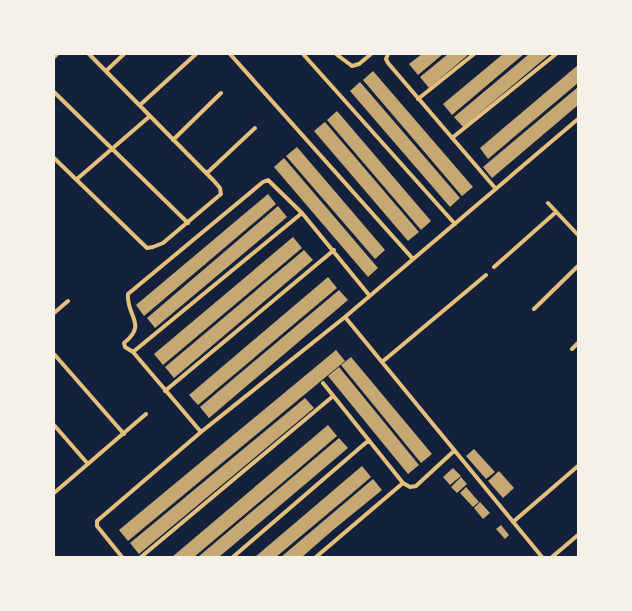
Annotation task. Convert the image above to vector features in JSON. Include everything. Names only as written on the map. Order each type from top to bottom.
[{"type":"street","points":[[54,57],[57,54]]},
{"type":"street","points":[[54,158],[147,248],[163,243],[221,194],[220,188],[207,174],[89,54]]},
{"type":"street","points":[[106,71],[124,54]]},
{"type":"street","points":[[140,105],[196,54]]},
{"type":"street","points":[[230,54],[413,259]]},
{"type":"street","points":[[303,54],[455,224]]},
{"type":"street","points":[[336,54],[352,66],[359,64],[371,54]]},
{"type":"street","points":[[388,54],[386,59],[388,63],[496,189]]},
{"type":"street","points":[[418,99],[474,54]]},
{"type":"street","points":[[452,138],[556,54]]},
{"type":"street","points":[[54,92],[188,223]]},
{"type":"street","points":[[173,140],[221,92]]},
{"type":"street","points":[[77,179],[150,116]]},
{"type":"street","points":[[122,557],[97,526],[97,521],[201,432],[345,317],[578,119]]},
{"type":"street","points":[[207,174],[255,128]]},
{"type":"street","points":[[201,432],[132,352],[128,350],[124,343],[135,332],[136,325],[128,297],[130,291],[263,182],[268,180],[302,213],[370,295]]},
{"type":"street","points":[[548,203],[578,235]]},
{"type":"street","points":[[494,267],[556,212]]},
{"type":"street","points":[[132,352],[302,213]]},
{"type":"street","points":[[166,391],[334,250]]},
{"type":"street","points":[[534,309],[578,266]]},
{"type":"street","points":[[382,362],[486,275]]},
{"type":"street","points":[[54,313],[68,301]]},
{"type":"street","points":[[345,317],[542,557]]},
{"type":"street","points":[[572,349],[578,344]]},
{"type":"street","points":[[54,354],[124,434]]},
{"type":"street","points":[[323,383],[403,483],[410,487],[416,486],[454,451]]},
{"type":"street","points":[[141,557],[332,396]]},
{"type":"street","points":[[54,493],[146,414]]},
{"type":"street","points":[[54,424],[88,464]]},
{"type":"street","points":[[232,557],[369,440]]},
{"type":"street","points":[[513,522],[578,466]]},
{"type":"street","points":[[316,557],[403,483]]},
{"type":"street","points":[[552,557],[578,535]]},
{"type":"building","points":[[422,54],[443,54],[418,75],[409,64]]},
{"type":"building","points":[[448,54],[469,54],[429,88],[420,77]]},
{"type":"building","points":[[503,54],[524,54],[452,115],[443,104]]},
{"type":"building","points":[[529,54],[550,54],[463,127],[454,117]]},
{"type":"building","points":[[578,65],[578,83],[488,159],[480,148]]},
{"type":"building","points":[[373,71],[473,187],[462,196],[363,80]]},
{"type":"building","points":[[360,82],[460,198],[450,207],[350,91]]},
{"type":"building","points":[[578,87],[578,105],[492,178],[483,167]]},
{"type":"building","points":[[337,111],[431,221],[421,230],[327,120]]},
{"type":"building","points":[[325,122],[419,232],[408,241],[314,131]]},
{"type":"building","points":[[297,147],[385,250],[375,259],[286,156]]},
{"type":"building","points":[[284,158],[378,268],[368,277],[274,167]]},
{"type":"building","points":[[268,194],[276,204],[144,316],[136,305]]},
{"type":"building","points":[[278,206],[287,217],[155,328],[147,318]]},
{"type":"building","points":[[293,237],[302,248],[163,365],[154,354]]},
{"type":"building","points":[[304,250],[313,260],[174,378],[165,367]]},
{"type":"building","points":[[328,277],[337,288],[198,405],[189,395]]},
{"type":"building","points":[[339,290],[348,300],[209,418],[200,407]]},
{"type":"building","points":[[336,350],[345,361],[128,541],[119,530]]},
{"type":"building","points":[[351,357],[432,454],[421,463],[341,365]]},
{"type":"building","points":[[339,367],[419,465],[408,474],[328,376]]},
{"type":"building","points":[[305,398],[314,408],[139,554],[130,543]]},
{"type":"building","points":[[328,425],[337,436],[282,483],[194,557],[172,557]]},
{"type":"building","points":[[339,438],[348,448],[219,557],[198,557]]},
{"type":"building","points":[[474,449],[495,472],[486,479],[466,456]]},
{"type":"building","points":[[362,466],[371,477],[350,495],[276,557],[255,557]]},
{"type":"building","points":[[453,468],[461,476],[450,485],[443,477]]},
{"type":"building","points":[[499,471],[514,488],[503,498],[488,481]]},
{"type":"building","points":[[461,477],[467,484],[457,493],[451,487]]},
{"type":"building","points":[[373,479],[382,490],[302,557],[281,557]]},
{"type":"building","points":[[466,487],[479,502],[473,507],[460,493]]},
{"type":"building","points":[[480,502],[490,513],[483,519],[474,508]]},
{"type":"building","points":[[501,525],[509,535],[505,539],[496,529]]}]
